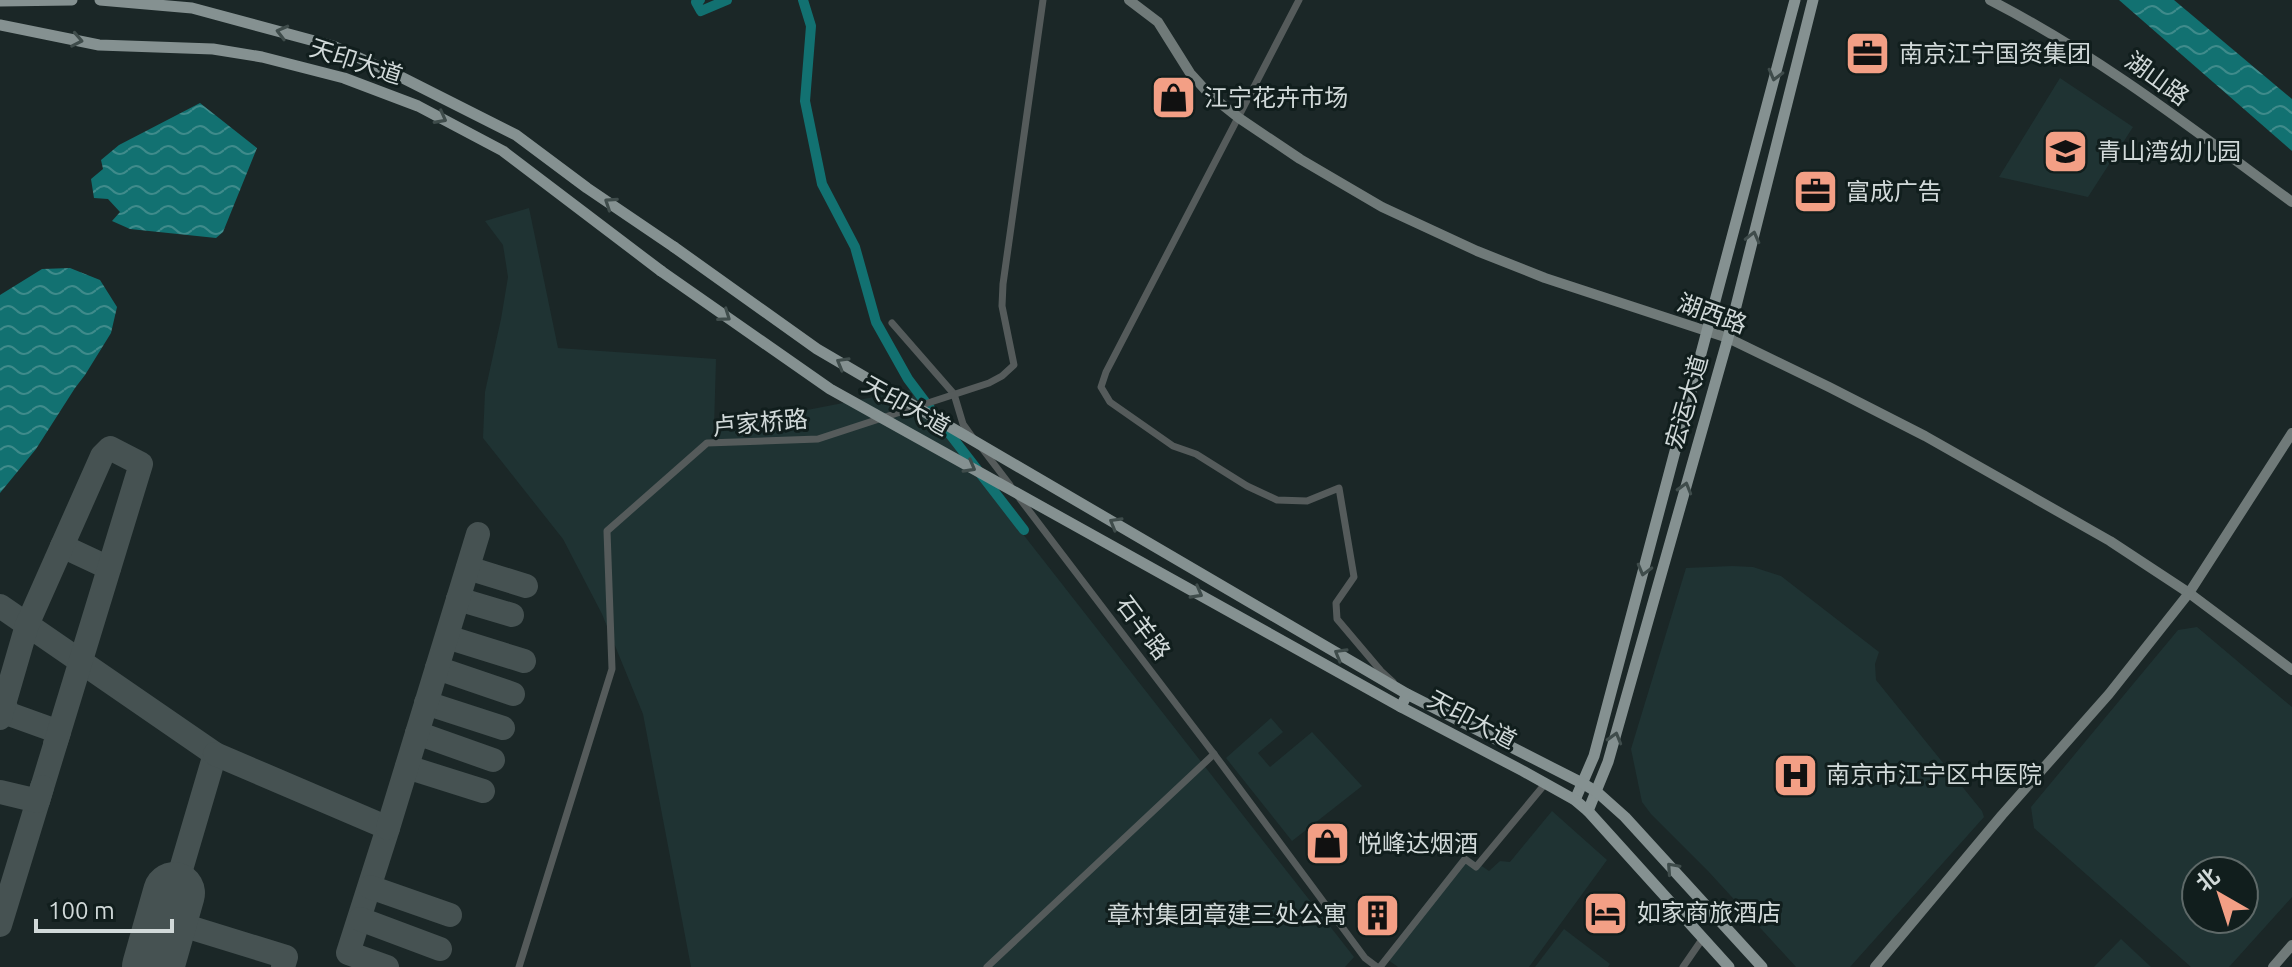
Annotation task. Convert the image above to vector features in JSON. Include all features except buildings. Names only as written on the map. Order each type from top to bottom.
[{"type":"main road","points":[[0,1],[72,0]]},
{"type":"main road","name":"天印大道","points":[[100,0],[192,8],[333,46],[516,135],[817,349],[1407,694],[1597,792],[1625,817],[1762,967]]},
{"type":"main road","name":"宏运大道","points":[[1575,800],[1594,756],[1795,0]]},
{"type":"main road","name":"宏运大道","points":[[1588,811],[1608,762],[1728,338],[1813,0]]},
{"type":"main road","name":"天印大道","points":[[0,25],[99,45],[213,49],[262,57],[344,78],[418,106],[503,151],[661,271],[830,389],[1401,707],[1575,800],[1729,967]]},
{"type":"main road","points":[[1401,707],[1407,694]]},
{"type":"street","name":"卢家桥路","points":[[519,967],[612,669],[607,531],[707,443],[818,439],[989,383],[1014,365],[1002,306],[1003,284],[1043,0]]},
{"type":"street","name":"湖西路","points":[[1129,0],[1158,22],[1190,73],[1210,95],[1300,159],[1382,207],[1545,278],[1728,338],[1829,387],[1925,436],[2110,541],[2189,593],[2292,670]]},
{"type":"street","points":[[1299,0],[1101,387],[1110,402],[1173,446],[1196,454],[1247,486],[1277,500],[1307,501],[1339,488],[1354,577],[1336,603],[1337,619],[1381,671],[1407,694]]},
{"type":"street","name":"湖山路","points":[[1990,0],[2106,67],[2292,202]]},
{"type":"street","name":"石羊路","points":[[892,323],[954,394],[963,424],[1365,958],[1378,967]]},
{"type":"street","points":[[1875,967],[2002,815],[2109,694],[2189,593],[2292,433]]},
{"type":"street","points":[[987,967],[1214,754]]},
{"type":"street","points":[[1378,967],[1465,859],[1476,867],[1545,784]]},
{"type":"street","points":[[1683,967],[1703,938]]},
{"type":"street","points":[[2273,967],[2292,945]]},
{"type":"street","points":[[1357,967],[1365,958]]},
{"type":"shaded area","name":"青山湾幼儿园","points":[[2060,78],[2133,127],[2088,197],[1999,177]]},
{"type":"shaded area","points":[[529,208],[558,348],[716,359],[714,428],[910,390],[1354,957],[1345,967],[691,967],[643,714],[602,614],[563,539],[483,438],[485,392],[508,277],[503,245],[485,221]]},
{"type":"shaded area","name":"南京市江宁区中医院","points":[[1753,567],[1781,576],[1879,652],[1875,664],[1876,680],[1984,817],[1850,967],[1796,967],[1642,802],[1631,749],[1686,568]]},
{"type":"shaded area","points":[[2197,627],[2292,707],[2292,897],[2260,933],[2260,855],[2180,855],[2180,935],[2258,935],[2229,967],[2191,967],[2034,828],[2031,807],[2178,630]]},
{"type":"shaded area","points":[[1271,718],[1283,732],[1258,753],[1270,767],[1312,732],[1362,786],[1292,841],[1226,758]]},
{"type":"shaded area","points":[[1552,811],[1607,860],[1529,967],[1398,967],[1384,957],[1464,854],[1489,871],[1500,861],[1510,862]]},
{"type":"shaded area","points":[[1564,929],[1610,964],[1608,967],[1535,967]]},
{"type":"shaded area","points":[[2121,939],[2151,967],[2094,967]]},
{"type":"water","points":[[2119,0],[2174,0],[2292,99],[2292,151]]},
{"type":"water","points":[[200,103],[257,148],[223,232],[216,238],[130,229],[112,221],[120,212],[108,199],[94,198],[91,179],[103,169],[101,160],[119,145]]},
{"type":"water","points":[[70,268],[100,280],[117,307],[111,333],[36,449],[0,493],[0,295],[42,269]]},
{"type":"waterway","points":[[700,0],[696,2],[701,11],[727,0]]},
{"type":"waterway","points":[[803,0],[811,26],[805,101],[822,184],[855,247],[876,322],[908,379],[932,411]]},
{"type":"waterway","points":[[942,424],[1024,530]]},
{"type":"taxiway","points":[[0,718],[27,625],[102,456],[110,448],[141,464],[0,925]]},
{"type":"taxiway","points":[[388,828],[478,534]]},
{"type":"taxiway","points":[[62,546],[109,568]]},
{"type":"taxiway","points":[[468,568],[526,586]]},
{"type":"taxiway","points":[[458,599],[512,615]]},
{"type":"taxiway","points":[[0,606],[215,754],[174,893]]},
{"type":"taxiway","points":[[447,637],[524,661]]},
{"type":"taxiway","points":[[437,668],[513,694]]},
{"type":"taxiway","points":[[426,703],[503,728]]},
{"type":"taxiway","points":[[4,704],[9,714],[59,732],[55,744]]},
{"type":"taxiway","points":[[417,733],[493,760]]},
{"type":"taxiway","points":[[215,754],[388,828],[348,953],[387,967]]},
{"type":"taxiway","points":[[407,767],[483,791]]},
{"type":"taxiway","points":[[0,792],[38,801],[42,787]]},
{"type":"taxiway","points":[[370,887],[450,915]]},
{"type":"taxiway","points":[[360,919],[440,949]]},
{"type":"taxiway","points":[[166,920],[286,957],[283,967]]},
{"type":"runway","points":[[153,967],[174,893]]},
{"type":"place","name":"南京江宁国资集团","points":[[1868,54]]},
{"type":"place","name":"江宁花卉市场","points":[[1173,98]]},
{"type":"place","name":"青山湾幼儿园","points":[[2066,152]]},
{"type":"place","name":"富成广告","points":[[1815,192]]},
{"type":"place","name":"南京市江宁区中医院","points":[[1795,775]]},
{"type":"place","name":"悦峰达烟酒","points":[[1327,844]]},
{"type":"place","name":"如家商旅酒店","points":[[1606,913]]},
{"type":"place","name":"章村集团章建三处公寓","points":[[1378,915]]}]
